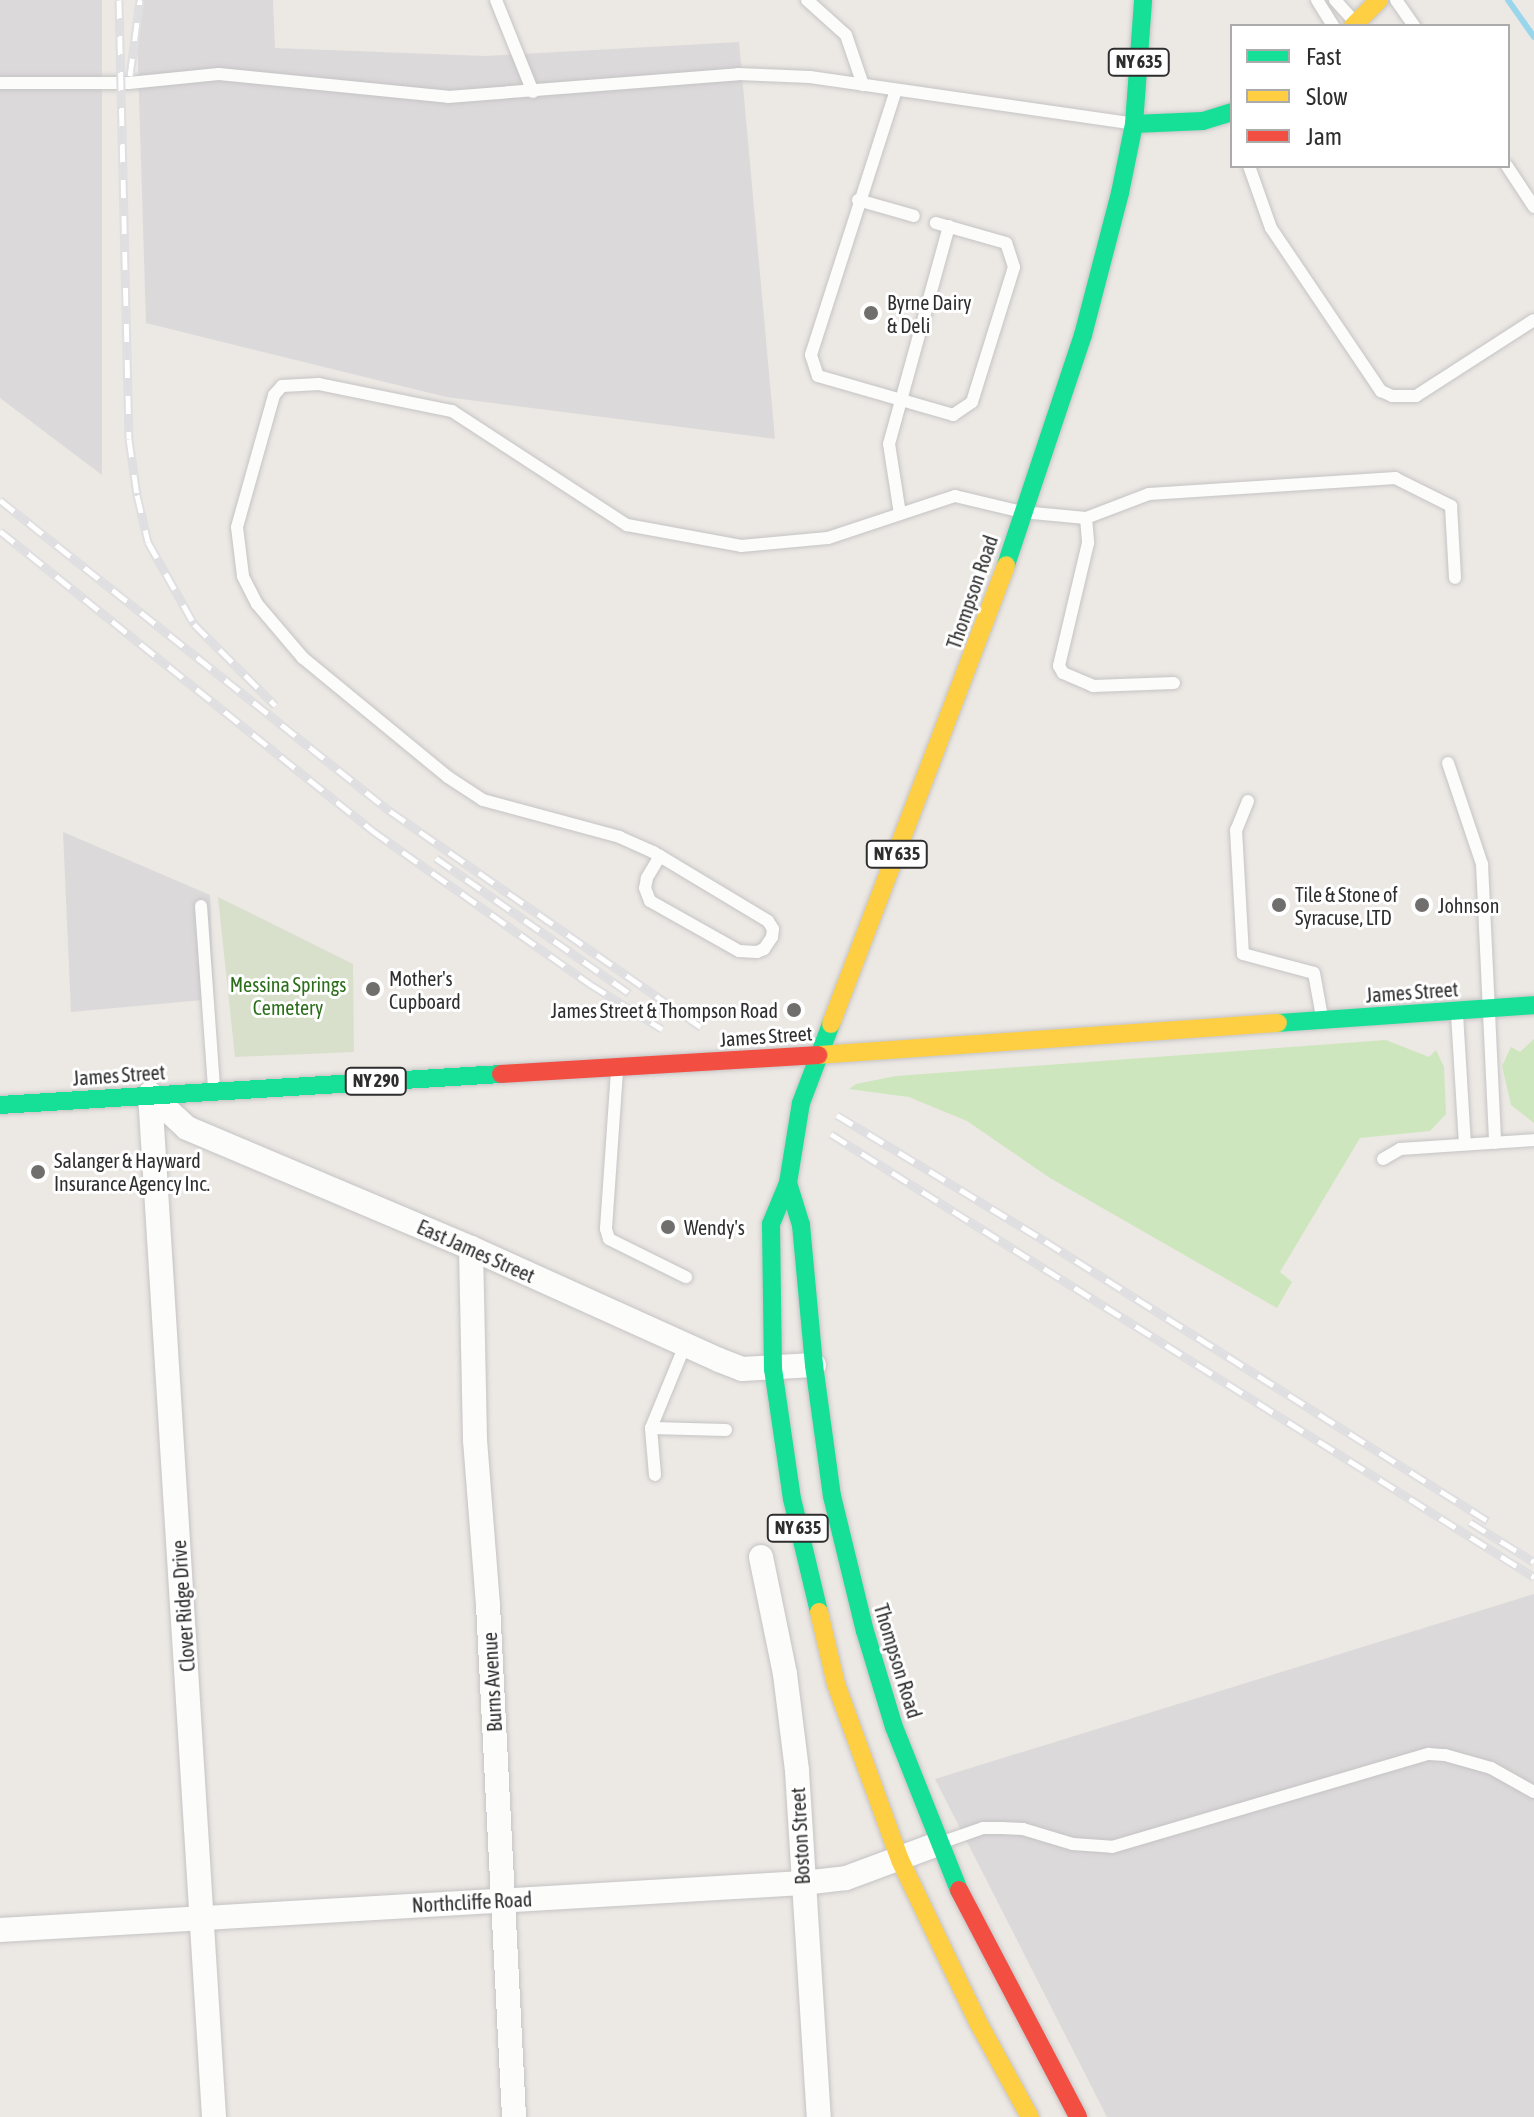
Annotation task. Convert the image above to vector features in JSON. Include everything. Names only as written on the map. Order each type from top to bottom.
[{"type":"main road","name":"Thompson Road","points":[[1030,2117],[979,2024],[900,1860],[841,1698],[811,1587],[792,1499],[773,1369],[771,1224],[788,1183],[801,1103],[944,736],[1002,577],[1083,335],[1120,193],[1134,124],[1143,0]]},
{"type":"main road","points":[[1356,24],[1379,0]]},
{"type":"main road","points":[[1134,124],[1203,121],[1230,113]]},
{"type":"main road","name":"James Street","points":[[0,1105],[818,1055],[1534,1005]]},
{"type":"main road","name":"Thompson Road","points":[[788,1183],[801,1225],[814,1365],[832,1496],[862,1621],[894,1727],[963,1901],[1078,2117]]},
{"type":"street","name":"East James Street","points":[[150,1094],[187,1128],[471,1248],[742,1369],[814,1365]]},
{"type":"street","name":"Clover Ridge Drive","points":[[150,1094],[214,2117]]},
{"type":"street","name":"Burns Avenue","points":[[471,1248],[475,1440],[488,1605],[514,2117]]},
{"type":"street","name":"Boston Street","points":[[761,1557],[786,1688],[797,1771],[819,2117]]},
{"type":"street","name":"Northcliffe Road","points":[[0,1930],[803,1883],[846,1878],[938,1844]]},
{"type":"lane","points":[[496,0],[533,92]]},
{"type":"lane","points":[[807,0],[846,35],[863,85]]},
{"type":"lane","points":[[1317,0],[1332,24]]},
{"type":"lane","points":[[1335,0],[1354,24]]},
{"type":"lane","points":[[1396,0],[1413,24]]},
{"type":"lane","points":[[0,83],[129,83],[219,74],[448,97],[738,74],[810,77],[1134,124]]},
{"type":"lane","points":[[896,90],[858,200],[811,355],[818,376],[953,415],[972,402],[1014,267],[1006,243],[936,223]]},
{"type":"lane","points":[[1250,168],[1271,228],[1381,391],[1392,396],[1416,396],[1534,320]]},
{"type":"lane","points":[[1508,168],[1534,207]]},
{"type":"lane","points":[[858,200],[914,216]]},
{"type":"lane","points":[[900,514],[889,444],[949,226]]},
{"type":"lane","points":[[660,856],[647,878],[645,888],[650,901],[739,951],[757,952],[764,949],[772,937],[773,929],[768,921],[660,856],[620,837],[483,800],[448,777],[303,658],[257,604],[243,576],[237,527],[274,395],[282,386],[303,382],[452,411],[627,525],[741,546],[828,538],[955,496],[1022,512],[1086,518],[1149,494],[1395,478],[1451,506],[1455,578]]},
{"type":"lane","points":[[1086,518],[1088,543],[1059,666],[1063,673],[1093,686],[1174,683]]},
{"type":"lane","points":[[1448,763],[1482,864],[1495,1143]]},
{"type":"lane","points":[[1248,801],[1236,830],[1243,954],[1314,973],[1322,1020]]},
{"type":"lane","points":[[201,906],[214,1091]]},
{"type":"lane","points":[[1456,1011],[1465,1144]]},
{"type":"lane","points":[[617,1067],[606,1229],[609,1239],[617,1246],[686,1277]]},
{"type":"lane","points":[[1383,1159],[1400,1149],[1534,1140]]},
{"type":"lane","points":[[655,1475],[651,1428],[685,1345]]},
{"type":"lane","points":[[651,1428],[726,1430]]},
{"type":"lane","points":[[938,1844],[983,1828],[1002,1828],[1023,1829],[1073,1844],[1112,1847],[1429,1754],[1491,1768],[1534,1792]]},
{"type":"shaded area","points":[[0,0],[102,0],[102,475],[0,398]]},
{"type":"shaded area","points":[[136,0],[273,0],[275,48],[485,56],[739,42],[775,439],[446,397],[146,323]]},
{"type":"shaded area","points":[[63,832],[210,895],[214,999],[71,1012]]},
{"type":"shaded area","points":[[1534,1594],[1534,2117],[1107,2117],[935,1779]]},
{"type":"green space","name":"Messina Springs Cemetery","points":[[218,897],[353,964],[354,1052],[235,1057]]},
{"type":"green space","points":[[1534,1039],[1534,1123],[1511,1105],[1502,1066],[1511,1047],[1520,1052]]},
{"type":"green space","points":[[1386,1040],[1429,1057],[1436,1050],[1444,1067],[1446,1114],[1430,1131],[1360,1138],[1280,1272],[1292,1282],[1277,1308],[1050,1178],[967,1121],[909,1097],[849,1089],[856,1084],[896,1076]]},
{"type":"waterway","points":[[1508,0],[1534,37]]},
{"type":"railway","points":[[119,0],[129,439],[137,495],[148,542],[194,624],[275,705]]},
{"type":"railway","points":[[130,76],[140,0]]},
{"type":"railway","points":[[0,500],[390,811],[701,1027]]},
{"type":"railway","points":[[0,531],[373,831],[590,984],[662,1029]]},
{"type":"railway","points":[[436,858],[629,993]]},
{"type":"railway","points":[[837,1115],[1045,1241],[1488,1521]]},
{"type":"railway","points":[[831,1134],[1534,1577]]},
{"type":"railway","points":[[1470,1522],[1534,1562]]},
{"type":"traffic: fast","points":[[1006,565],[1083,335],[1120,193],[1134,124],[1143,0]]},
{"type":"traffic: fast","points":[[1134,124],[1203,121],[1230,113]]},
{"type":"traffic: fast","points":[[1278,1023],[1534,1005]]},
{"type":"traffic: fast","points":[[819,1612],[792,1499],[773,1369],[771,1224],[788,1183],[801,1103],[831,1024]]},
{"type":"traffic: fast","points":[[0,1105],[501,1074]]},
{"type":"traffic: fast","points":[[788,1183],[801,1225],[814,1365],[832,1496],[865,1631],[894,1727],[959,1890]]},
{"type":"traffic: slow","points":[[1355,24],[1379,0]]},
{"type":"traffic: slow","points":[[831,1024],[1006,565]]},
{"type":"traffic: slow","points":[[818,1055],[1278,1023]]},
{"type":"traffic: slow","points":[[819,1612],[836,1684],[900,1860],[979,2024],[1030,2117]]},
{"type":"traffic: jam","points":[[501,1074],[818,1055]]},
{"type":"traffic: jam","points":[[959,1890],[1078,2117]]},
{"type":"place","name":"Byrne Dairy & Deli","points":[[871,313]]},
{"type":"place","name":"Tile & Stone of Syracuse, LTD","points":[[1279,905]]},
{"type":"place","name":"Johnson","points":[[1422,905]]},
{"type":"place","name":"Mother's Cupboard","points":[[373,989]]},
{"type":"place","name":"James Street & Thompson Road","points":[[794,1010]]},
{"type":"place","name":"Salanger & Hayward Insurance Agency Inc.","points":[[38,1172]]},
{"type":"place","name":"Wendy's","points":[[668,1227]]}]
